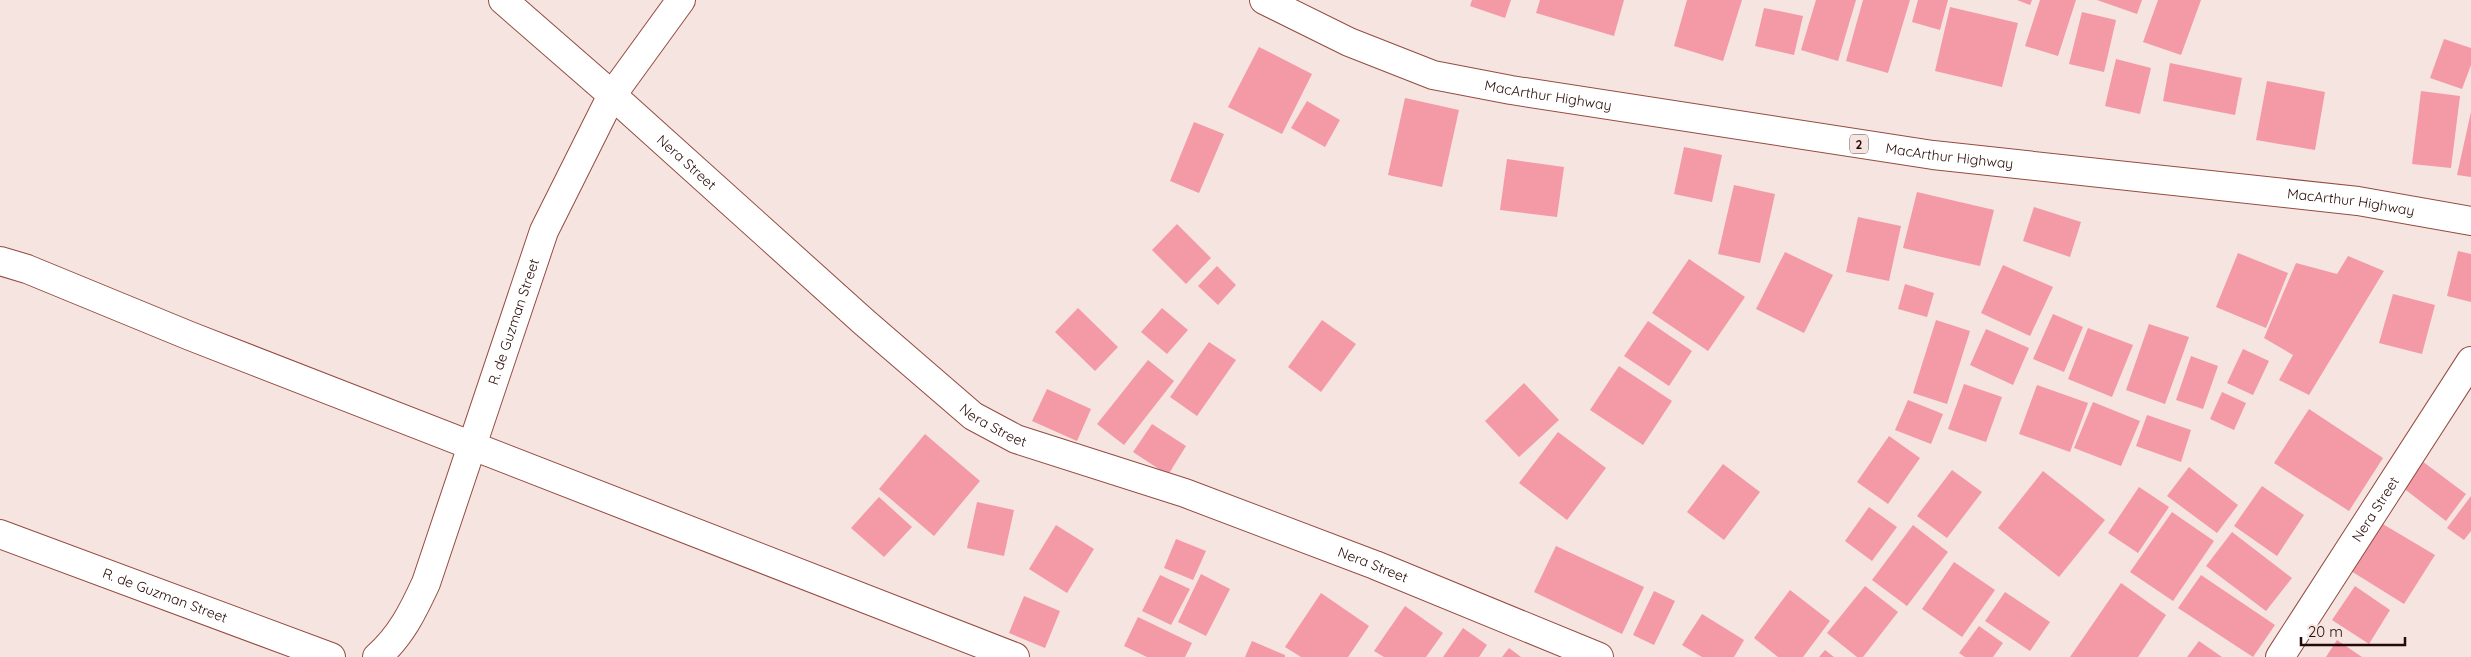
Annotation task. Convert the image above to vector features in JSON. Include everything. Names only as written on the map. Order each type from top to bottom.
[{"type":"main road","name":"Nera Street","points":[[503,0],[612,95],[864,322],[973,416],[1016,439],[1194,496],[1375,565],[1599,657]]},
{"type":"main road","name":"R. de Guzman Street","points":[[376,657],[391,645],[411,618],[426,583],[474,445],[544,231],[612,95],[681,0]]},
{"type":"main road","name":"MacArthur Highway","points":[[1264,0],[1349,42],[1433,76],[1510,90],[1932,155],[2358,202],[2471,221]]},
{"type":"main road","points":[[0,261],[27,269],[190,336],[1015,657]]},
{"type":"main road","name":"Nera Street","points":[[2280,657],[2471,361]]},
{"type":"main road","name":"R. de Guzman Street","points":[[0,534],[331,657]]},
{"type":"building","points":[[1472,0],[1511,0],[1505,18],[1470,6]]},
{"type":"building","points":[[1540,0],[1624,0],[1614,36],[1536,13]]},
{"type":"building","points":[[1687,0],[1742,0],[1723,61],[1674,46]]},
{"type":"building","points":[[1816,0],[1856,0],[1838,61],[1801,50]]},
{"type":"building","points":[[1863,0],[1910,0],[1888,73],[1846,61]]},
{"type":"building","points":[[1918,0],[1948,0],[1940,30],[1912,22]]},
{"type":"building","points":[[2017,0],[2032,0],[2030,5]]},
{"type":"building","points":[[2040,0],[2076,0],[2058,56],[2025,46]]},
{"type":"building","points":[[2097,0],[2142,0],[2137,14]]},
{"type":"building","points":[[2158,0],[2201,0],[2181,55],[2143,42]]},
{"type":"building","points":[[1950,7],[2018,23],[2002,87],[1935,71]]},
{"type":"building","points":[[1764,8],[1803,16],[1794,55],[1755,46]]},
{"type":"building","points":[[2082,12],[2116,20],[2104,72],[2069,64]]},
{"type":"building","points":[[2444,39],[2471,48],[2471,65],[2462,89],[2430,78]]},
{"type":"building","points":[[1259,47],[1312,74],[1282,134],[1228,107]]},
{"type":"building","points":[[2116,59],[2151,68],[2140,114],[2105,106]]},
{"type":"building","points":[[2170,63],[2242,78],[2235,115],[2163,101]]},
{"type":"building","points":[[2267,81],[2325,92],[2315,150],[2256,140]]},
{"type":"building","points":[[2421,91],[2460,96],[2451,168],[2412,164]]},
{"type":"building","points":[[1405,98],[1459,110],[1442,187],[1388,175]]},
{"type":"building","points":[[1307,101],[1340,120],[1325,147],[1291,128]]},
{"type":"building","points":[[2471,112],[2471,177],[2457,175]]},
{"type":"building","points":[[1194,122],[1224,134],[1199,193],[1170,181]]},
{"type":"building","points":[[1684,147],[1722,155],[1712,202],[1674,194]]},
{"type":"building","points":[[1507,159],[1564,167],[1557,217],[1500,210]]},
{"type":"building","points":[[1734,185],[1775,194],[1760,263],[1718,254]]},
{"type":"building","points":[[1917,192],[1994,210],[1980,266],[1903,248]]},
{"type":"building","points":[[2034,207],[2081,222],[2070,257],[2023,241]]},
{"type":"building","points":[[1858,217],[1901,226],[1889,281],[1846,272]]},
{"type":"building","points":[[1177,224],[1211,258],[1186,284],[1152,250]]},
{"type":"building","points":[[2458,251],[2471,254],[2471,302],[2447,296]]},
{"type":"building","points":[[1785,252],[1833,275],[1804,333],[1756,309]]},
{"type":"building","points":[[2238,253],[2288,273],[2266,328],[2216,307]]},
{"type":"building","points":[[2348,256],[2384,271],[2309,395],[2279,380],[2293,355],[2264,338],[2296,263],[2337,274]]},
{"type":"building","points":[[1689,259],[1745,297],[1708,351],[1652,313]]},
{"type":"building","points":[[2003,265],[2053,287],[2030,336],[1981,313]]},
{"type":"building","points":[[1217,266],[1236,285],[1218,305],[1198,286]]},
{"type":"building","points":[[1905,284],[1934,293],[1927,317],[1898,309]]},
{"type":"building","points":[[2393,294],[2435,305],[2422,354],[2379,343]]},
{"type":"building","points":[[1078,308],[1118,347],[1095,371],[1055,332]]},
{"type":"building","points":[[1162,308],[1188,330],[1167,354],[1141,332]]},
{"type":"building","points":[[2053,314],[2083,327],[2064,372],[2033,359]]},
{"type":"building","points":[[1322,320],[1356,344],[1321,392],[1288,367]]},
{"type":"building","points":[[1936,320],[1970,331],[1947,404],[1913,393]]},
{"type":"building","points":[[1648,321],[1692,351],[1669,386],[1624,356]]},
{"type":"building","points":[[2149,324],[2189,337],[2165,404],[2126,390]]},
{"type":"building","points":[[2088,328],[2133,345],[2112,397],[2068,379]]},
{"type":"building","points":[[1986,329],[2029,348],[2013,385],[1970,365]]},
{"type":"building","points":[[1209,342],[1236,360],[1197,416],[1170,397]]},
{"type":"building","points":[[2243,349],[2269,361],[2253,395],[2227,383]]},
{"type":"building","points":[[2191,356],[2218,366],[2203,409],[2176,400]]},
{"type":"building","points":[[1148,360],[1174,381],[1124,445],[1097,424]]},
{"type":"building","points":[[1619,366],[1672,401],[1643,445],[1590,410]]},
{"type":"building","points":[[1524,383],[1559,420],[1519,457],[1485,421]]},
{"type":"building","points":[[1964,384],[2002,397],[1986,442],[1948,429]]},
{"type":"building","points":[[2037,385],[2088,403],[2070,452],[2019,434]]},
{"type":"building","points":[[1047,389],[1091,409],[1077,441],[1032,421]]},
{"type":"building","points":[[2222,392],[2246,403],[2234,430],[2210,419]]},
{"type":"building","points":[[1908,400],[1943,414],[1931,444],[1895,430]]},
{"type":"building","points":[[2093,402],[2140,421],[2121,466],[2074,448]]},
{"type":"building","points":[[2309,409],[2383,458],[2349,511],[2274,463]]},
{"type":"building","points":[[2147,415],[2191,430],[2181,462],[2136,446]]},
{"type":"building","points":[[1152,424],[1186,446],[1168,475],[1133,452]]},
{"type":"building","points":[[1558,432],[1606,468],[1567,520],[1519,483]]},
{"type":"building","points":[[925,434],[980,481],[934,536],[879,489]]},
{"type":"building","points":[[1889,436],[1920,458],[1888,504],[1857,482]]},
{"type":"building","points":[[2422,461],[2466,494],[2446,521],[2402,487]]},
{"type":"building","points":[[1723,464],[1760,492],[1724,540],[1687,512]]},
{"type":"building","points":[[2189,467],[2238,505],[2217,533],[2167,496]]},
{"type":"building","points":[[1952,470],[1982,492],[1947,538],[1917,516]]},
{"type":"building","points":[[2043,471],[2105,520],[2059,577],[1998,528]]},
{"type":"building","points":[[2262,486],[2304,515],[2277,556],[2234,526]]},
{"type":"building","points":[[2139,487],[2169,507],[2138,553],[2108,533]]},
{"type":"building","points":[[2471,496],[2471,531],[2464,540],[2447,528]]},
{"type":"building","points":[[879,497],[912,527],[884,557],[851,528]]},
{"type":"building","points":[[977,502],[1014,510],[1004,556],[967,548]]},
{"type":"building","points":[[1869,507],[1897,527],[1872,561],[1845,541]]},
{"type":"building","points":[[2172,512],[2214,541],[2173,601],[2130,572]]},
{"type":"building","points":[[2381,523],[2435,555],[2404,604],[2351,571]]},
{"type":"building","points":[[1056,525],[1094,549],[1067,593],[1029,569]]},
{"type":"building","points":[[1913,525],[1948,552],[1907,606],[1872,580]]},
{"type":"building","points":[[2232,532],[2292,578],[2266,611],[2206,566]]},
{"type":"building","points":[[1176,539],[1206,551],[1193,580],[1164,568]]},
{"type":"building","points":[[1556,546],[1644,587],[1622,634],[1534,592]]},
{"type":"building","points":[[1954,562],[1995,590],[1962,637],[1922,609]]},
{"type":"building","points":[[1201,574],[1230,589],[1206,636],[1178,622]]},
{"type":"building","points":[[1160,575],[1190,589],[1171,625],[1142,611]]},
{"type":"building","points":[[2201,575],[2275,625],[2253,657],[2178,608]]},
{"type":"building","points":[[2121,583],[2166,615],[2138,657],[2070,657]]},
{"type":"building","points":[[1865,586],[1898,612],[1863,657],[1857,657],[1827,633]]},
{"type":"building","points":[[2355,586],[2390,610],[2369,644],[2332,620]]},
{"type":"building","points":[[1790,590],[1830,621],[1803,657],[1778,657],[1754,638]]},
{"type":"building","points":[[1654,591],[1675,601],[1654,645],[1633,635]]},
{"type":"building","points":[[2005,592],[2050,622],[2030,651],[1985,621]]},
{"type":"building","points":[[1321,593],[1369,626],[1348,657],[1301,657],[1285,647]]},
{"type":"building","points":[[1024,596],[1060,611],[1045,648],[1009,633]]},
{"type":"building","points":[[1405,606],[1443,633],[1426,657],[1384,657],[1374,651]]},
{"type":"building","points":[[1702,614],[1744,640],[1734,657],[1702,657],[1682,645]]},
{"type":"building","points":[[1138,617],[1192,643],[1185,657],[1147,657],[1124,646]]},
{"type":"building","points":[[1979,626],[2003,643],[1993,657],[1965,657],[1959,653]]},
{"type":"building","points":[[1463,628],[1487,645],[1479,657],[1443,657]]},
{"type":"building","points":[[2337,640],[2362,657],[2326,657]]},
{"type":"building","points":[[1252,641],[1285,655],[1285,657],[1245,657]]},
{"type":"building","points":[[2199,641],[2222,657],[2187,657]]},
{"type":"building","points":[[1509,648],[1521,657],[1502,657]]},
{"type":"building","points":[[1825,650],[1834,657],[1819,657]]}]
